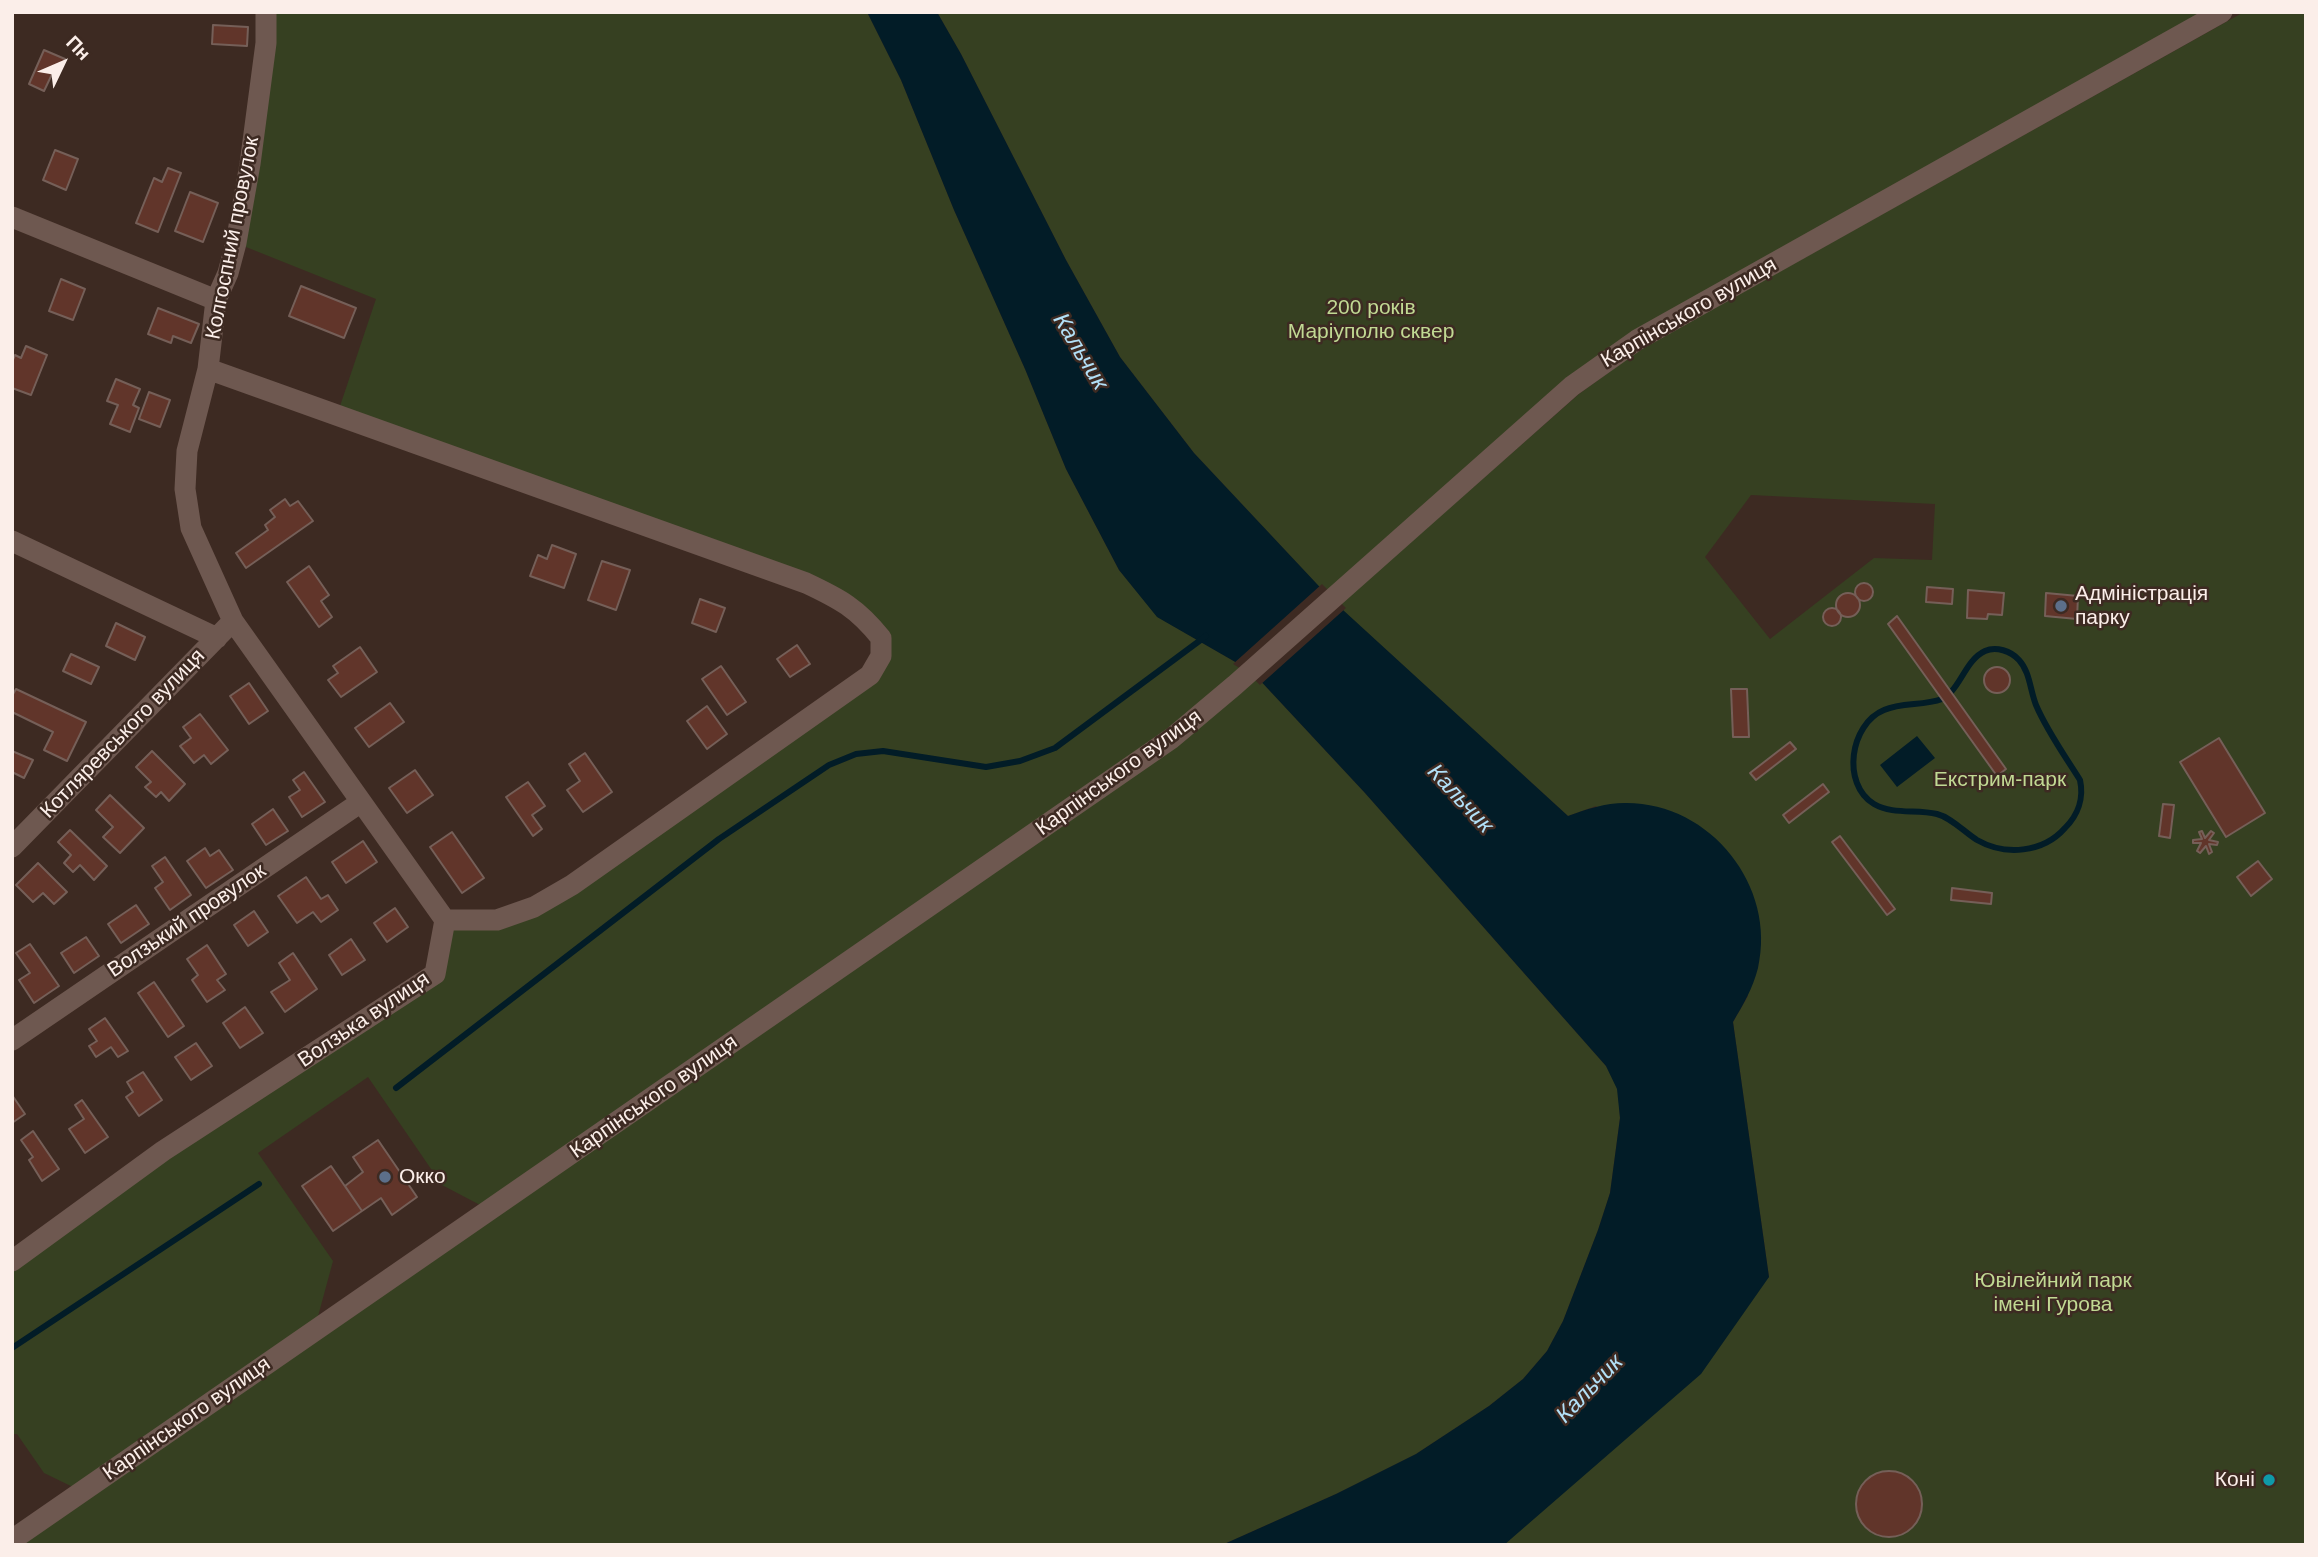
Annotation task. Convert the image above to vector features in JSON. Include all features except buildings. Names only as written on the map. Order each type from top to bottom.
[{"type":"street","name":"Колгоспний провулок","points":[[266,12],[266,43],[250,164],[236,243],[216,300],[208,369],[187,451],[185,489],[191,528],[233,621],[445,920]]},
{"type":"street","name":"Карпінського вулиця","points":[[12,1541],[1172,738],[1572,386],[1605,360],[2222,12]]},
{"type":"street","points":[[12,217],[216,300]]},
{"type":"street","points":[[208,369],[806,583],[840,599],[864,617],[881,638],[881,656],[870,675],[572,885],[534,907],[497,920],[445,920]]},
{"type":"street","points":[[12,541],[217,638]]},
{"type":"street","name":"Котляревського вулиця","points":[[12,847],[233,621]]},
{"type":"street","name":"Волзький провулок","points":[[12,1040],[361,802]]},
{"type":"street","name":"Волзька вулиця","points":[[12,1261],[163,1151],[435,974],[445,920]]},
{"type":"green space","points":[[266,12],[867,12],[901,80],[1066,469],[1119,570],[1158,617],[1244,667],[1198,708],[482,1206],[442,1185],[368,1077],[258,1153],[333,1261],[317,1320],[75,1488],[44,1473],[17,1434],[12,1434],[12,1261],[435,974],[445,920],[534,907],[881,656],[840,599],[337,415],[376,299],[236,243]]},
{"type":"green space","name":"200 років Маріуполю сквер","points":[[937,12],[2222,12],[1637,340],[1325,593],[1194,453],[1120,357],[1066,260]]},
{"type":"green space","name":"Ювілейний парк імені Гурова","points":[[2244,12],[2306,12],[2306,1545],[1504,1545],[1769,1277],[1733,1022],[1748,996],[1596,806],[1568,816],[1338,606],[1579,394],[1641,349]],"holes":[[[1751,495],[1935,504],[1932,560],[1874,558],[1770,639],[1705,557]]]},
{"type":"green space","points":[[1256,676],[1365,793],[1606,1066],[1618,1089],[1620,1118],[1610,1193],[1563,1321],[1547,1351],[1523,1379],[1489,1406],[1416,1454],[1336,1494],[1222,1545],[22,1545]]},
{"type":"water","name":"Кальчик","points":[[867,12],[937,12],[1066,260],[1120,357],[1194,453],[1331,599],[1568,816],[1610,804],[1656,806],[1684,817],[1709,833],[1730,854],[1747,879],[1757,907],[1761,937],[1758,968],[1733,1022],[1769,1277],[1701,1374],[1504,1545],[1222,1545],[1336,1494],[1416,1454],[1489,1406],[1523,1379],[1547,1351],[1563,1321],[1610,1193],[1620,1118],[1617,1089],[1606,1066],[1365,793],[1256,676],[1157,617],[1119,570],[1066,469],[901,80]]},
{"type":"water","points":[[1917,736],[1935,758],[1897,787],[1880,765]]},
{"type":"pier","points":[[1322,584],[1346,608],[1260,685],[1233,664]]},
{"type":"waterway","points":[[396,1088],[719,839],[829,765],[856,754],[883,751],[986,767],[1020,761],[1055,748],[1206,636]]},
{"type":"waterway","points":[[1942,699],[1884,710],[1872,717],[1863,728],[1857,741],[1854,769],[1857,783],[1864,795],[1874,804],[1889,810],[1937,814],[1977,840],[1999,848],[2011,850],[2035,847],[2056,836],[2077,812],[2081,793],[2080,780],[2040,715],[2023,665],[2008,652],[1998,649],[1985,651],[1970,664],[1951,692]]},
{"type":"waterway","points":[[12,1348],[259,1184]]},
{"type":"place","name":"Адміністрація парку","points":[[2061,606]]},
{"type":"place","name":"Окко","points":[[385,1177]]},
{"type":"place","name":"Коні","points":[[2269,1480]]},
{"type":"park label","name":"Екстрим-парк","points":[[2000,780]]}]
